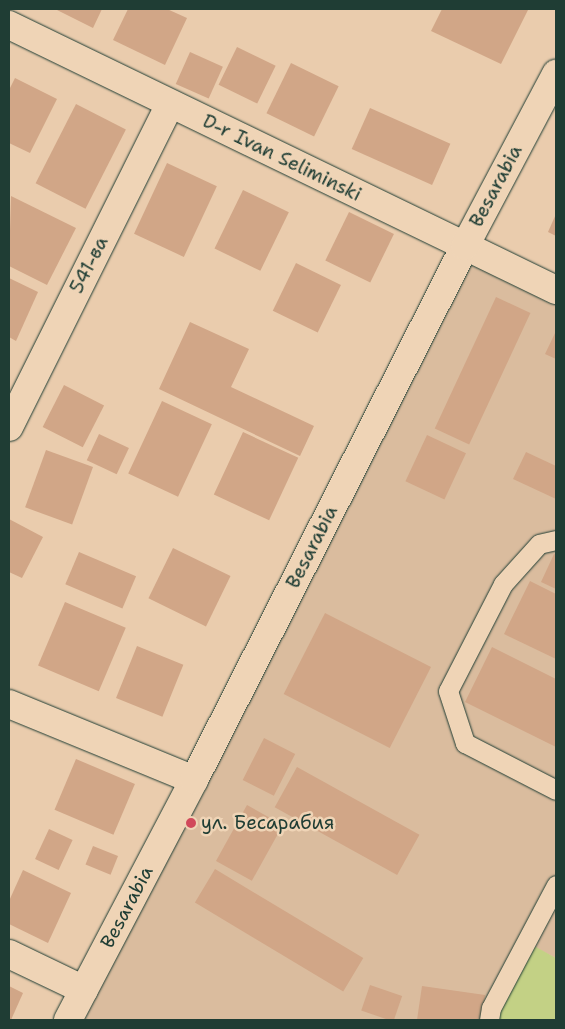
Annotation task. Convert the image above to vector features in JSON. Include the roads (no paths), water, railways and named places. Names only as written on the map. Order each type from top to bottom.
[{"type":"street","name":"D-r Ivan Seliminski","points":[[9,26],[556,290]]},
{"type":"street","name":"Besarabia","points":[[68,1020],[194,780],[465,246],[556,74]]},
{"type":"street","name":"541-ва","points":[[9,426],[170,104]]},
{"type":"street","points":[[9,704],[194,780]]},
{"type":"street","points":[[9,954],[84,990]]},
{"type":"lane","points":[[556,540],[539,544],[503,584],[448,691],[465,744],[556,790]]},
{"type":"lane","points":[[489,1020],[491,1008],[556,885]]},
{"type":"place","name":"ул. Бесарабия","points":[[191,823]]}]
